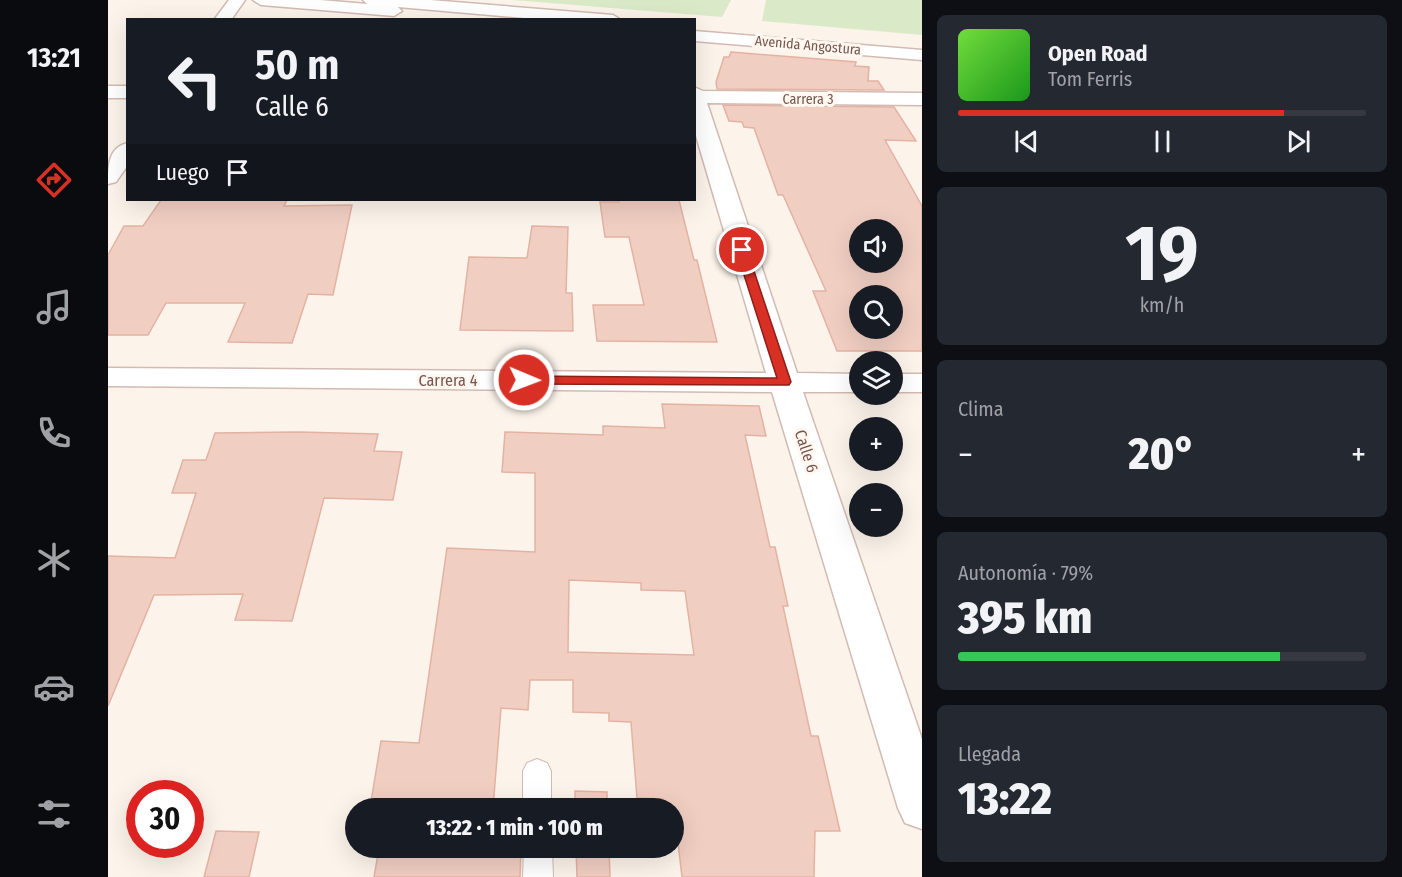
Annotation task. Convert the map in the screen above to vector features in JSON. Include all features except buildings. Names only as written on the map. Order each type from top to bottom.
[{"type":"street","points":[[224,18],[237,0]]},
{"type":"street","points":[[261,0],[473,18]]},
{"type":"street","points":[[371,0],[589,18]]},
{"type":"street","name":"Avenida Angostura","points":[[696,26],[922,45]]},
{"type":"street","name":"Avenida Angostura","points":[[696,36],[922,55]]},
{"type":"street","points":[[108,92],[126,92]]},
{"type":"street","name":"Carrera 3","points":[[696,96],[922,99]]},
{"type":"street","name":"Calle 6","points":[[696,99],[784,382],[922,808]]},
{"type":"street","points":[[108,177],[126,152]]},
{"type":"street","name":"Carrera 4","points":[[108,377],[849,383]]},
{"type":"street","points":[[903,383],[922,383]]},
{"type":"lane","points":[[537,771],[537,798]]},
{"type":"lane","points":[[538,858],[538,877]]},
{"type":"green space","points":[[513,0],[731,0],[722,17]]},
{"type":"green space","points":[[766,0],[922,0],[922,35],[762,21]]},
{"type":"route","points":[[524,380],[784,382],[742,250]]}]
